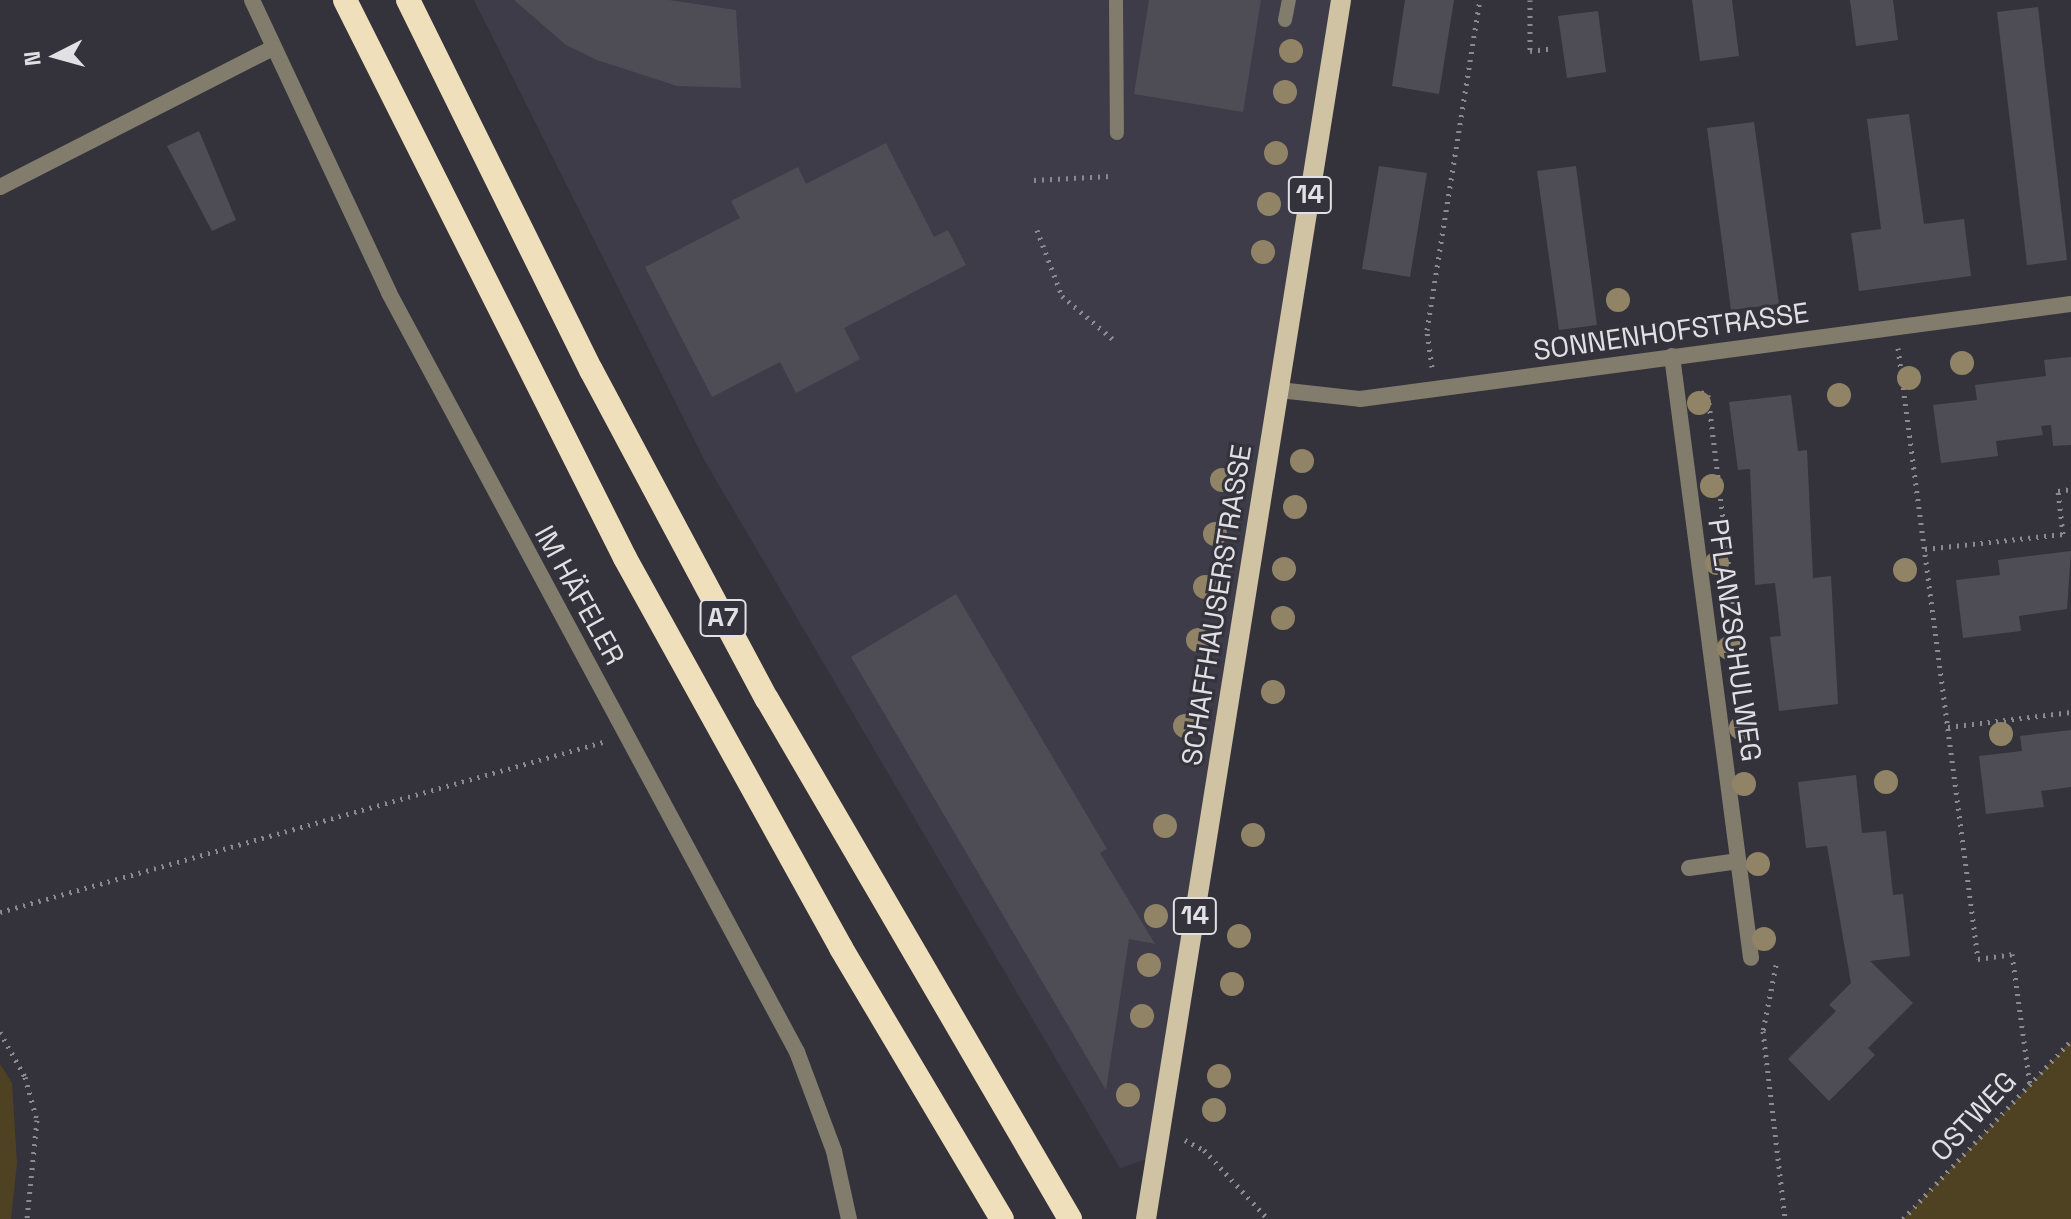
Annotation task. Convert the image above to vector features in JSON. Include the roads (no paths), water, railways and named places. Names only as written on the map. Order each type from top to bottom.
[{"type":"highway","name":"A7","points":[[345,0],[546,409],[677,654],[1002,1219]]},
{"type":"highway","name":"A7","points":[[408,0],[591,370],[759,685],[1070,1219]]},
{"type":"main road","name":"SCHAFFHAUSERSTRASSE","points":[[1146,1219],[1341,0]]},
{"type":"street","name":"IM HÄFELER","points":[[252,0],[389,293],[797,1052],[834,1151],[849,1219]]},
{"type":"street","points":[[0,187],[273,48]]},
{"type":"street","name":"SONNENHOFSTRASSE","points":[[1279,390],[1344,399],[2071,304]]},
{"type":"street","name":"PFLANZSCHULWEG","points":[[1672,356],[1751,958]]},
{"type":"street","points":[[1689,868],[1739,861]]},
{"type":"lane","points":[[1116,0],[1117,133]]},
{"type":"lane","points":[[1285,20],[1289,0]]}]
